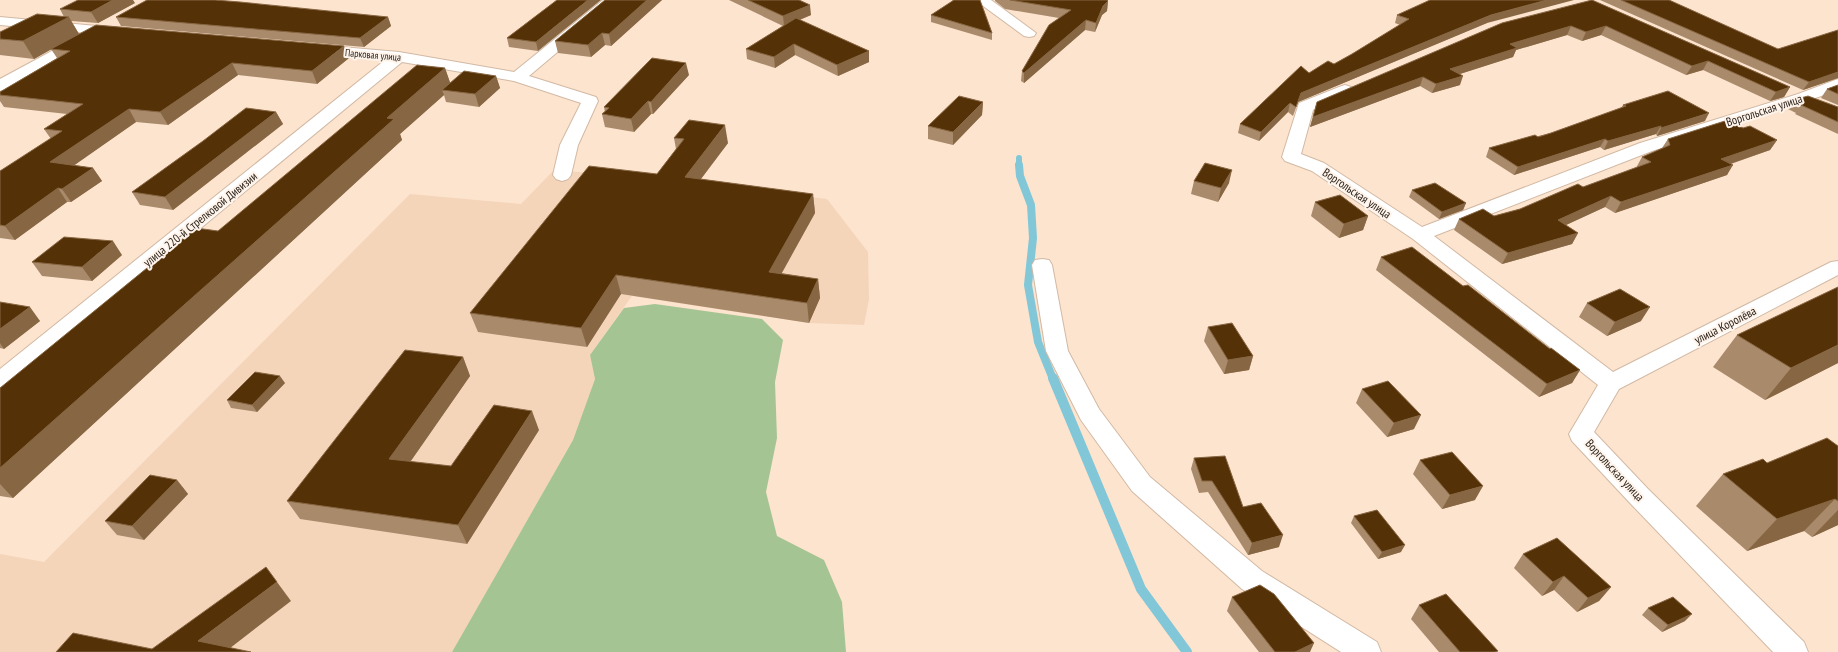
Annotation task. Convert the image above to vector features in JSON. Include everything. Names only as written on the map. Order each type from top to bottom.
[{"type":"street","points":[[517,77],[612,0]]},
{"type":"street","points":[[982,0],[1029,33]]},
{"type":"street","points":[[0,86],[120,19]]},
{"type":"street","points":[[0,20],[131,33]]},
{"type":"street","name":"Парковая улица","points":[[305,48],[399,57],[517,77],[590,101],[569,145],[562,175]]},
{"type":"street","name":"улица 220-й Стрелковой Дивизии","points":[[0,381],[399,57]]},
{"type":"street","name":"Воргольская улица","points":[[1420,235],[1646,147],[1804,97],[1838,84]]},
{"type":"street","name":"Воргольская улица","points":[[1355,86],[1305,107],[1291,157],[1318,167],[1420,235],[1612,383],[1581,434],[1638,496],[1793,652]]},
{"type":"street","points":[[1782,88],[1824,107]]},
{"type":"street","points":[[1042,265],[1057,351],[1090,414],[1141,484],[1252,580],[1366,652]]},
{"type":"street","name":"улица Королёва","points":[[1612,383],[1838,267]]},
{"type":"shaded area","points":[[554,170],[662,179],[827,199],[868,252],[869,299],[864,325],[809,323],[632,296],[590,355],[595,379],[573,440],[452,652],[0,652],[0,554],[44,562],[410,194],[521,204]]},
{"type":"green space","points":[[655,304],[762,319],[783,340],[775,382],[777,438],[766,492],[777,536],[824,560],[842,602],[846,652],[452,652],[573,440],[595,379],[590,355],[624,308]]},
{"type":"building","points":[[78,0],[113,0],[91,12],[60,9]]},
{"type":"building","points":[[147,0],[215,0],[388,17],[360,38],[116,17]]},
{"type":"building","points":[[557,0],[588,0],[536,42],[507,38]]},
{"type":"building","points":[[605,0],[647,0],[609,34],[602,33],[588,45],[555,41]]},
{"type":"building","points":[[748,0],[799,0],[810,5],[783,16]]},
{"type":"building","points":[[954,0],[980,0],[992,33],[931,15]]},
{"type":"building","points":[[1010,0],[1108,1],[1103,6],[1096,23],[1086,20],[1024,73],[1022,71],[1049,25],[1071,10]]},
{"type":"building","points":[[1430,0],[1547,0],[1491,15],[1301,93],[1296,107],[1290,103],[1261,132],[1240,124],[1301,66],[1309,73],[1328,61],[1334,64],[1409,19],[1397,15]]},
{"type":"building","points":[[1592,0],[1790,87],[1776,92],[1708,61],[1692,66],[1606,26],[1586,32],[1571,26],[1510,44],[1517,48],[1450,69],[1463,76],[1436,84],[1423,77],[1313,117],[1317,102],[1502,23]]},
{"type":"building","points":[[1621,0],[1669,0],[1778,49],[1838,30],[1838,72],[1809,82]]},
{"type":"building","points":[[37,14],[69,17],[23,41],[0,39],[0,32]]},
{"type":"building","points":[[796,18],[869,51],[837,65],[794,44],[774,57],[746,49]]},
{"type":"building","points":[[96,25],[344,46],[312,71],[232,63],[160,112],[129,109],[50,162],[93,168],[62,189],[58,188],[5,226],[0,225],[0,171],[62,131],[44,129],[83,104],[0,95],[0,92],[70,51],[51,49]]},
{"type":"building","points":[[652,58],[686,63],[651,102],[648,101],[631,119],[602,114],[609,108],[604,107]]},
{"type":"building","points":[[417,65],[445,68],[387,118],[394,119],[0,468],[0,388],[196,228],[218,231]]},
{"type":"building","points":[[464,71],[496,76],[475,94],[442,90]]},
{"type":"building","points":[[1838,85],[1838,94],[1827,89]]},
{"type":"building","points":[[1668,91],[1709,113],[1661,128],[1661,126],[1608,141],[1605,139],[1518,167],[1489,148],[1535,135],[1538,137],[1551,133],[1626,106],[1623,105]]},
{"type":"building","points":[[959,96],[983,102],[953,132],[928,126]]},
{"type":"building","points":[[1808,96],[1838,107],[1838,122],[1793,100]]},
{"type":"building","points":[[246,108],[276,112],[165,197],[132,192],[203,141]]},
{"type":"building","points":[[689,120],[725,125],[685,177],[813,194],[769,272],[818,279],[807,303],[616,275],[581,328],[470,313],[589,166],[657,174],[684,139],[674,138]]},
{"type":"building","points":[[1728,120],[1743,128],[1750,126],[1777,140],[1721,159],[1733,165],[1621,202],[1611,196],[1558,220],[1578,233],[1508,253],[1459,219],[1483,209],[1494,216],[1520,209],[1578,184],[1583,187],[1651,162],[1642,157],[1670,145],[1668,139]]},
{"type":"building","points":[[1205,163],[1232,170],[1221,188],[1194,181]]},
{"type":"building","points":[[1435,183],[1466,203],[1442,212],[1412,190]]},
{"type":"building","points":[[1340,195],[1368,216],[1344,224],[1315,202]]},
{"type":"building","points":[[64,237],[113,241],[82,267],[32,262]]},
{"type":"building","points":[[1412,247],[1463,286],[1468,285],[1550,349],[1551,348],[1580,370],[1547,384],[1381,257]]},
{"type":"building","points":[[1838,287],[1838,345],[1791,368],[1737,335]]},
{"type":"building","points":[[1620,289],[1650,307],[1615,322],[1587,303]]},
{"type":"building","points":[[0,302],[30,307],[0,329]]},
{"type":"building","points":[[1232,323],[1253,356],[1228,360],[1208,327]]},
{"type":"building","points":[[405,350],[463,357],[389,459],[451,466],[494,405],[532,411],[458,525],[287,501]]},
{"type":"building","points":[[255,372],[280,376],[252,405],[227,400]]},
{"type":"building","points":[[1388,381],[1421,415],[1394,423],[1362,389]]},
{"type":"building","points":[[1827,438],[1838,446],[1838,501],[1835,499],[1777,519],[1723,474],[1763,459],[1767,463]]},
{"type":"building","points":[[1452,452],[1483,486],[1450,495],[1420,460]]},
{"type":"building","points":[[1225,456],[1243,507],[1261,503],[1283,535],[1252,543],[1212,481],[1202,481],[1194,458]]},
{"type":"building","points":[[150,475],[177,480],[132,526],[105,521]]},
{"type":"building","points":[[1377,510],[1405,545],[1382,552],[1354,516]]},
{"type":"building","points":[[1557,538],[1611,587],[1588,598],[1564,576],[1553,582],[1523,554]]},
{"type":"building","points":[[266,567],[277,582],[198,641],[251,652],[56,652],[73,633],[152,649]]},
{"type":"building","points":[[1260,585],[1274,594],[1314,643],[1295,652],[1275,652],[1232,597]]},
{"type":"building","points":[[1446,594],[1498,651],[1460,652],[1419,605]]},
{"type":"building","points":[[1673,597],[1692,614],[1668,625],[1648,608]]},
{"type":"waterway","points":[[1019,158],[1019,165]]},
{"type":"waterway","points":[[1019,165],[1020,176],[1031,205],[1033,238],[1028,285],[1038,342],[1053,379]]},
{"type":"waterway","points":[[1053,378],[1141,589],[1187,652]]}]
